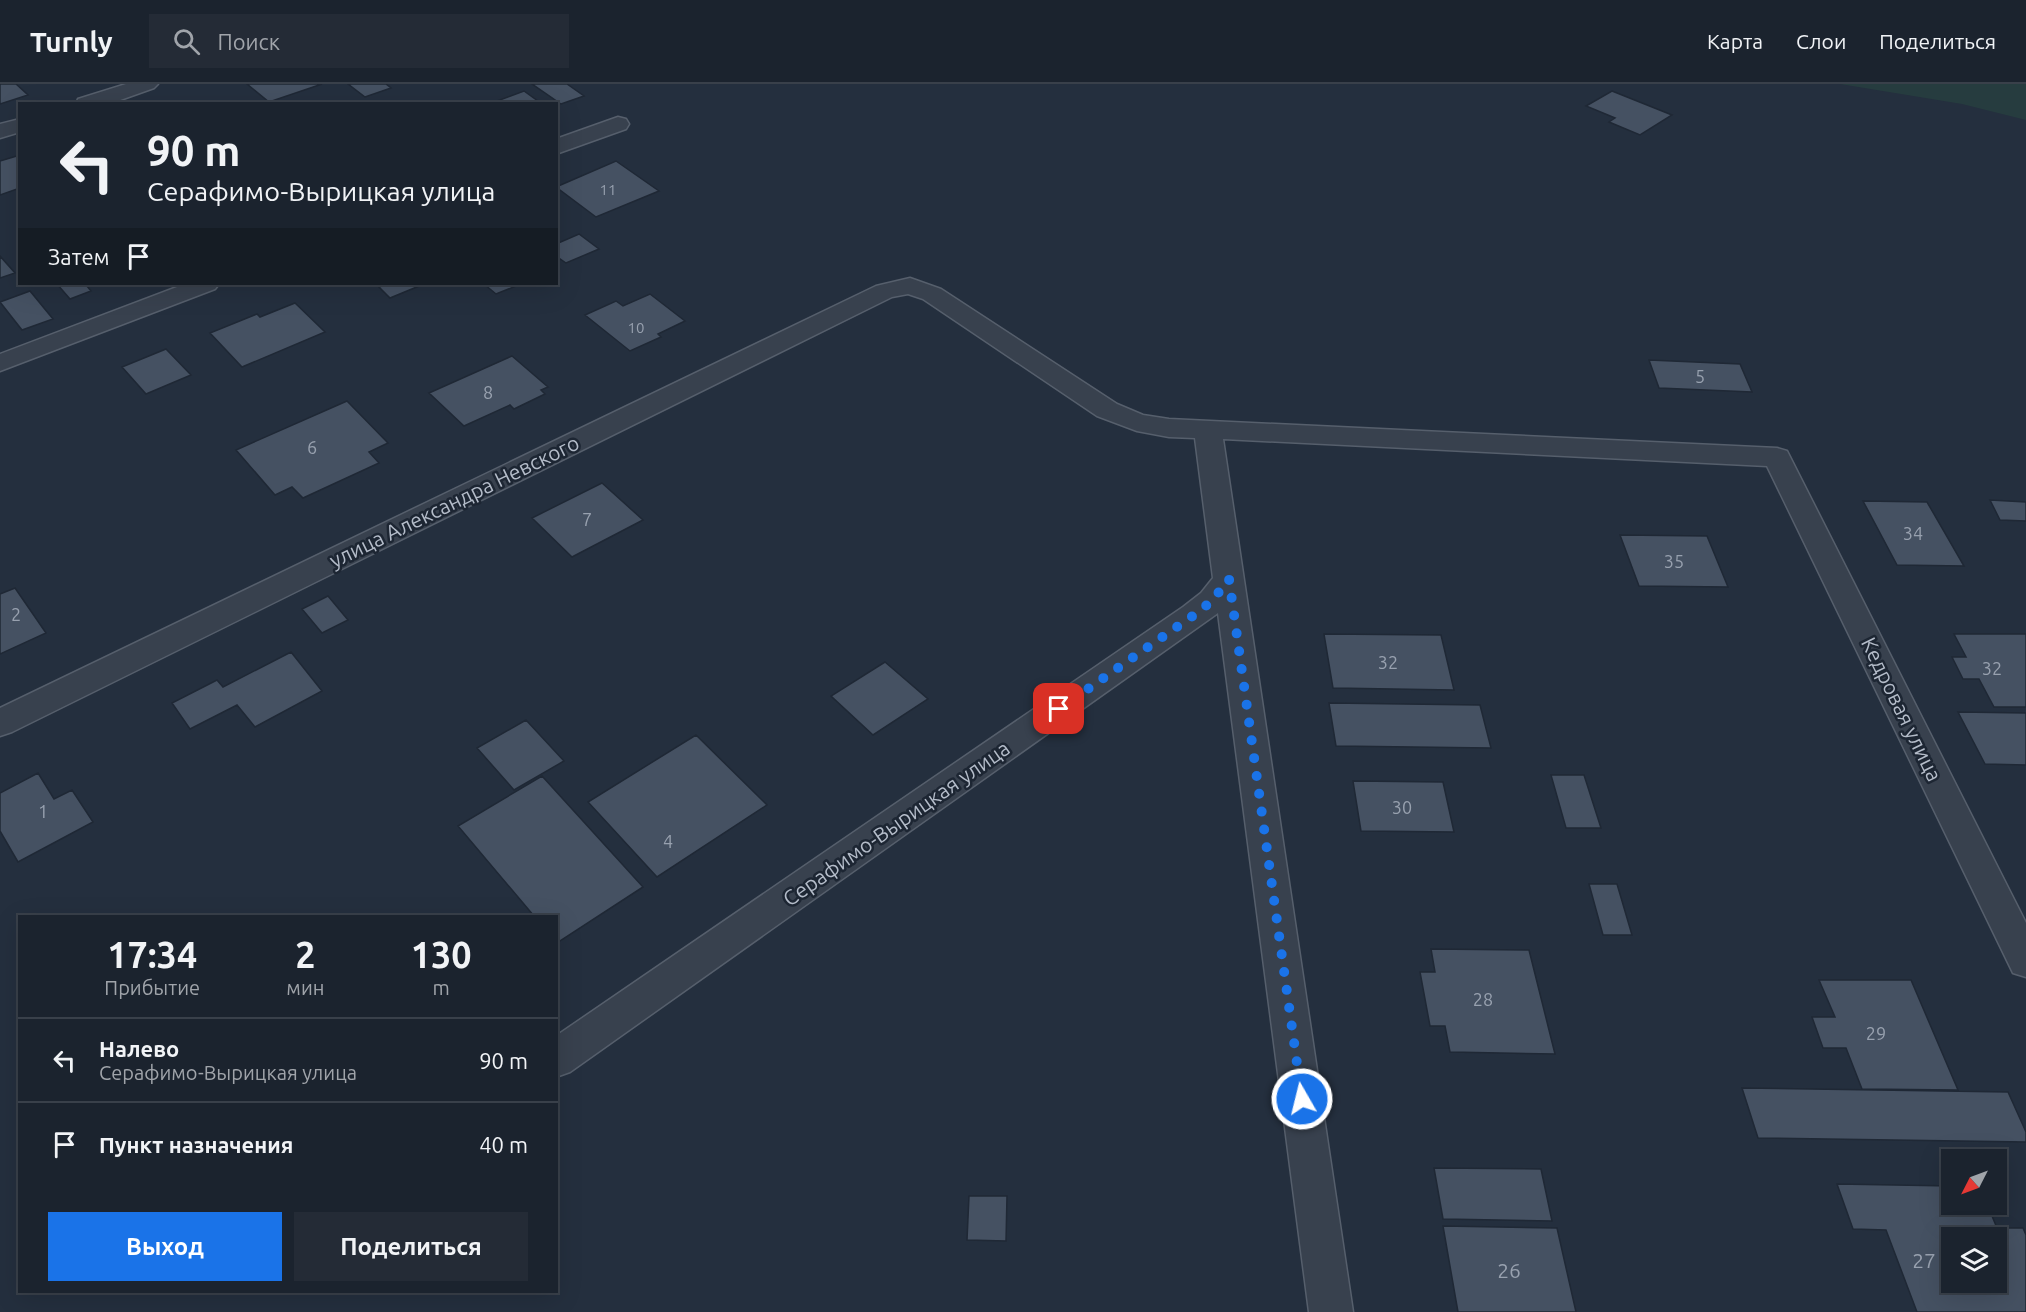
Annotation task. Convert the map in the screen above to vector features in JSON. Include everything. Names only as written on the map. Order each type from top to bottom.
[{"type":"street","points":[[92,102],[147,84]]},
{"type":"street","points":[[558,146],[618,124]]},
{"type":"street","points":[[0,131],[18,126]]},
{"type":"street","points":[[0,363],[203,285]]},
{"type":"street","name":"улица Александра Невского","points":[[0,723],[885,291],[910,286],[932,294],[1107,410],[1137,422],[1169,428],[1208,430]]},
{"type":"street","points":[[1208,430],[1331,1312]]},
{"type":"street","name":"Кедровая улица","points":[[1208,430],[1777,457],[2026,962]]},
{"type":"street","name":"Серафимо-Вырицкая улица","points":[[558,1058],[1194,615],[1212,601],[1229,579]]},
{"type":"green space","points":[[1840,84],[2026,84],[2026,120],[1962,104]]},
{"type":"building","points":[[0,84],[16,84],[28,95],[0,104]]},
{"type":"building","points":[[247,84],[322,84],[269,102]]},
{"type":"building","points":[[348,84],[386,84],[391,88],[365,97]]},
{"type":"building","points":[[532,84],[567,84],[584,96],[561,104]]},
{"type":"building","points":[[524,91],[539,102],[494,102]]},
{"type":"building","points":[[1612,91],[1672,115],[1640,135],[1609,122],[1615,118],[1586,106]]},
{"type":"building","points":[[18,156],[18,189],[0,195],[0,161]]},
{"type":"building","points":[[616,161],[659,191],[596,217],[558,188],[558,186]]},
{"type":"building","points":[[579,234],[599,249],[566,263],[558,257],[558,243]]},
{"type":"building","points":[[0,256],[15,273],[0,278]]},
{"type":"building","points":[[58,285],[90,285],[87,286],[91,291],[70,299]]},
{"type":"building","points":[[385,285],[422,285],[390,298],[379,287]]},
{"type":"building","points":[[485,285],[518,285],[496,294]]},
{"type":"building","points":[[30,291],[53,319],[22,330],[0,302]]},
{"type":"building","points":[[650,294],[685,321],[658,334],[661,337],[630,351],[585,315],[616,301],[623,306]]},
{"type":"building","points":[[295,303],[325,332],[242,367],[210,333],[257,314],[260,317]]},
{"type":"building","points":[[166,349],[191,375],[146,394],[122,367]]},
{"type":"building","points":[[512,356],[548,387],[541,390],[545,394],[514,409],[510,405],[464,426],[429,393]]},
{"type":"building","points":[[1649,360],[1740,364],[1752,392],[1659,388]]},
{"type":"building","points":[[347,401],[388,443],[369,452],[379,463],[303,498],[292,487],[275,495],[236,450]]},
{"type":"building","points":[[602,483],[643,520],[572,557],[532,518]]},
{"type":"building","points":[[1990,500],[2026,502],[2026,521],[2000,520]]},
{"type":"building","points":[[1863,501],[1927,502],[1964,566],[1897,565]]},
{"type":"building","points":[[1620,535],[1707,536],[1728,587],[1639,586]]},
{"type":"building","points":[[15,588],[46,633],[0,654],[0,594]]},
{"type":"building","points":[[328,596],[348,620],[322,633],[302,609]]},
{"type":"building","points":[[1324,634],[1441,635],[1454,690],[1333,688]]},
{"type":"building","points":[[1954,634],[2026,634],[2026,707],[1994,707],[1979,679],[1963,679],[1952,657],[1966,657]]},
{"type":"building","points":[[291,652],[322,691],[255,727],[237,705],[190,729],[172,703],[217,680],[223,687]]},
{"type":"building","points":[[885,662],[928,699],[873,735],[831,696]]},
{"type":"building","points":[[1329,703],[1480,705],[1491,748],[1336,746]]},
{"type":"building","points":[[1958,712],[2026,713],[2026,765],[1985,764]]},
{"type":"building","points":[[526,720],[564,761],[514,790],[477,748]]},
{"type":"building","points":[[696,735],[767,805],[657,877],[588,802]]},
{"type":"building","points":[[38,773],[54,799],[72,790],[93,822],[18,862],[0,831],[0,793]]},
{"type":"building","points":[[1551,775],[1584,775],[1601,828],[1566,828]]},
{"type":"building","points":[[542,776],[643,887],[558,942],[558,915],[533,915],[458,826]]},
{"type":"building","points":[[1353,781],[1443,782],[1454,832],[1361,831]]},
{"type":"building","points":[[1589,884],[1617,884],[1632,935],[1603,935]]},
{"type":"building","points":[[1431,949],[1529,950],[1555,1054],[1450,1052],[1445,1026],[1430,1026],[1420,972],[1435,972]]},
{"type":"building","points":[[1819,980],[1911,980],[1958,1090],[1862,1089],[1846,1048],[1823,1048],[1812,1017],[1835,1017]]},
{"type":"building","points":[[1742,1088],[2008,1092],[2026,1132],[2026,1142],[1758,1138]]},
{"type":"building","points":[[1434,1168],[1541,1169],[1552,1221],[1443,1219]]},
{"type":"building","points":[[1837,1184],[1941,1186],[1941,1215],[1992,1215],[1997,1227],[1941,1227],[1941,1293],[2007,1293],[2007,1228],[2023,1228],[2026,1235],[2026,1312],[1917,1312],[1886,1230],[1853,1229]]},
{"type":"building","points":[[969,1196],[1007,1196],[1006,1241],[967,1240]]},
{"type":"building","points":[[1443,1226],[1557,1228],[1576,1312],[1458,1312]]},
{"type":"route","points":[[1059,709],[1194,615],[1212,601],[1229,579],[1302,1099]]}]
